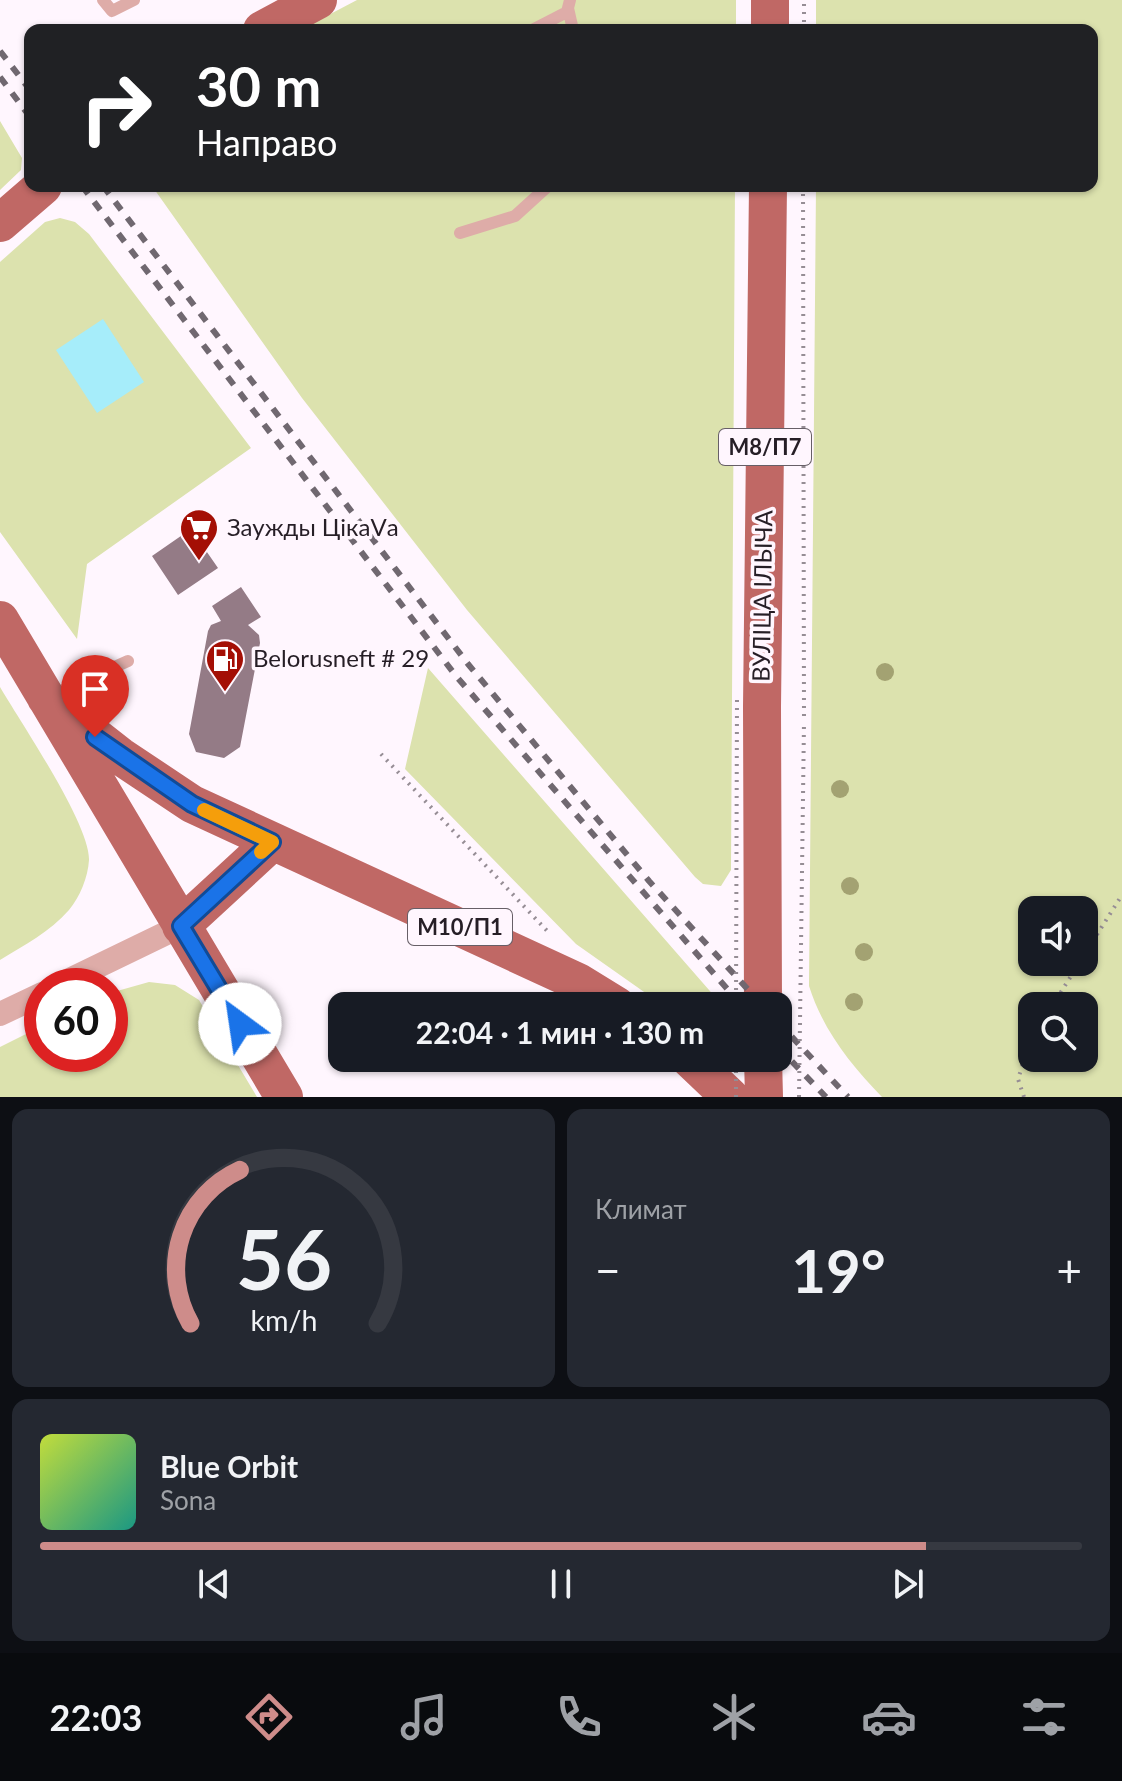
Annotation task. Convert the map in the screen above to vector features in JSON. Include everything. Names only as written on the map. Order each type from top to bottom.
[{"type":"main road","points":[[273,24],[318,0]]},
{"type":"main road","points":[[770,0],[770,24]]},
{"type":"main road","points":[[0,223],[36,192]]},
{"type":"main road","name":"ВУЛІЦА ІЛЬІЧА","points":[[762,992],[749,702],[768,192]]},
{"type":"main road","name":"М10/П1","points":[[0,620],[284,1097]]},
{"type":"main road","name":"М10/П1","points":[[46,698],[120,756],[192,804],[594,992]]},
{"type":"main road","points":[[181,926],[272,842]]},
{"type":"main road","points":[[705,1072],[733,1097]]},
{"type":"main road","points":[[763,1072],[764,1097]]},
{"type":"street","points":[[94,968],[181,926]]},
{"type":"street","points":[[0,1014],[24,1003]]},
{"type":"lane","points":[[103,0],[112,11],[134,0]]},
{"type":"lane","points":[[541,24],[569,4],[572,24]]},
{"type":"lane","points":[[460,233],[515,216],[541,192]]},
{"type":"lane","points":[[46,698],[128,661]]},
{"type":"path","points":[[804,0],[804,24]]},
{"type":"path","points":[[799,1097],[804,722],[803,192]]},
{"type":"path","points":[[737,992],[749,702]]},
{"type":"path","points":[[381,754],[553,936]]},
{"type":"path","points":[[1098,933],[1122,895]]},
{"type":"path","points":[[733,1097],[735,1072]]},
{"type":"path","points":[[1020,1072],[1018,1079],[1024,1097]]},
{"type":"green space","points":[[357,0],[736,0],[736,24],[311,24]]},
{"type":"green space","points":[[816,0],[1122,0],[1122,1097],[882,1097],[839,1046],[809,986],[816,192],[1098,192],[1098,24],[816,24]]},
{"type":"green space","points":[[0,121],[22,158],[21,170],[0,190]]},
{"type":"green space","points":[[156,192],[735,192],[731,870],[721,886],[703,884],[695,877],[467,610],[302,398]]},
{"type":"green space","points":[[60,218],[75,222],[89,234],[251,448],[87,564],[77,639],[0,532],[0,262],[45,222]]},
{"type":"green space","points":[[428,668],[711,992],[644,992],[576,944],[405,769]]},
{"type":"green space","points":[[0,687],[67,799],[86,844],[89,860],[77,899],[62,918],[0,960]]},
{"type":"green space","points":[[149,982],[175,985],[199,1000],[257,1097],[0,1097],[0,1047],[24,1035],[24,1072],[128,1072],[128,988]]},
{"type":"water","points":[[103,319],[144,382],[97,413],[56,350]]},
{"type":"building","points":[[191,529],[218,568],[178,595],[152,556]]},
{"type":"building","points":[[241,587],[261,617],[248,625],[259,635],[260,643],[240,747],[224,758],[196,752],[189,734],[208,631],[211,625],[221,621],[212,606]]},
{"type":"railway","points":[[0,51],[24,82]]},
{"type":"railway","points":[[0,77],[24,109]]},
{"type":"railway","points":[[87,192],[456,676],[730,992]]},
{"type":"railway","points":[[108,192],[468,664],[649,881],[750,992]]},
{"type":"railway","points":[[792,1037],[848,1097]]},
{"type":"railway","points":[[792,1062],[826,1097]]},
{"type":"slow traffic","points":[[204,810],[272,842],[261,852]]},
{"type":"place","name":"Заужды ЦікаVа","points":[[199,562]]},
{"type":"place","name":"Belorusneft # 29","points":[[225,693]]},
{"type":"route","points":[[95,737],[192,804],[272,842],[181,926],[240,1024]]}]
